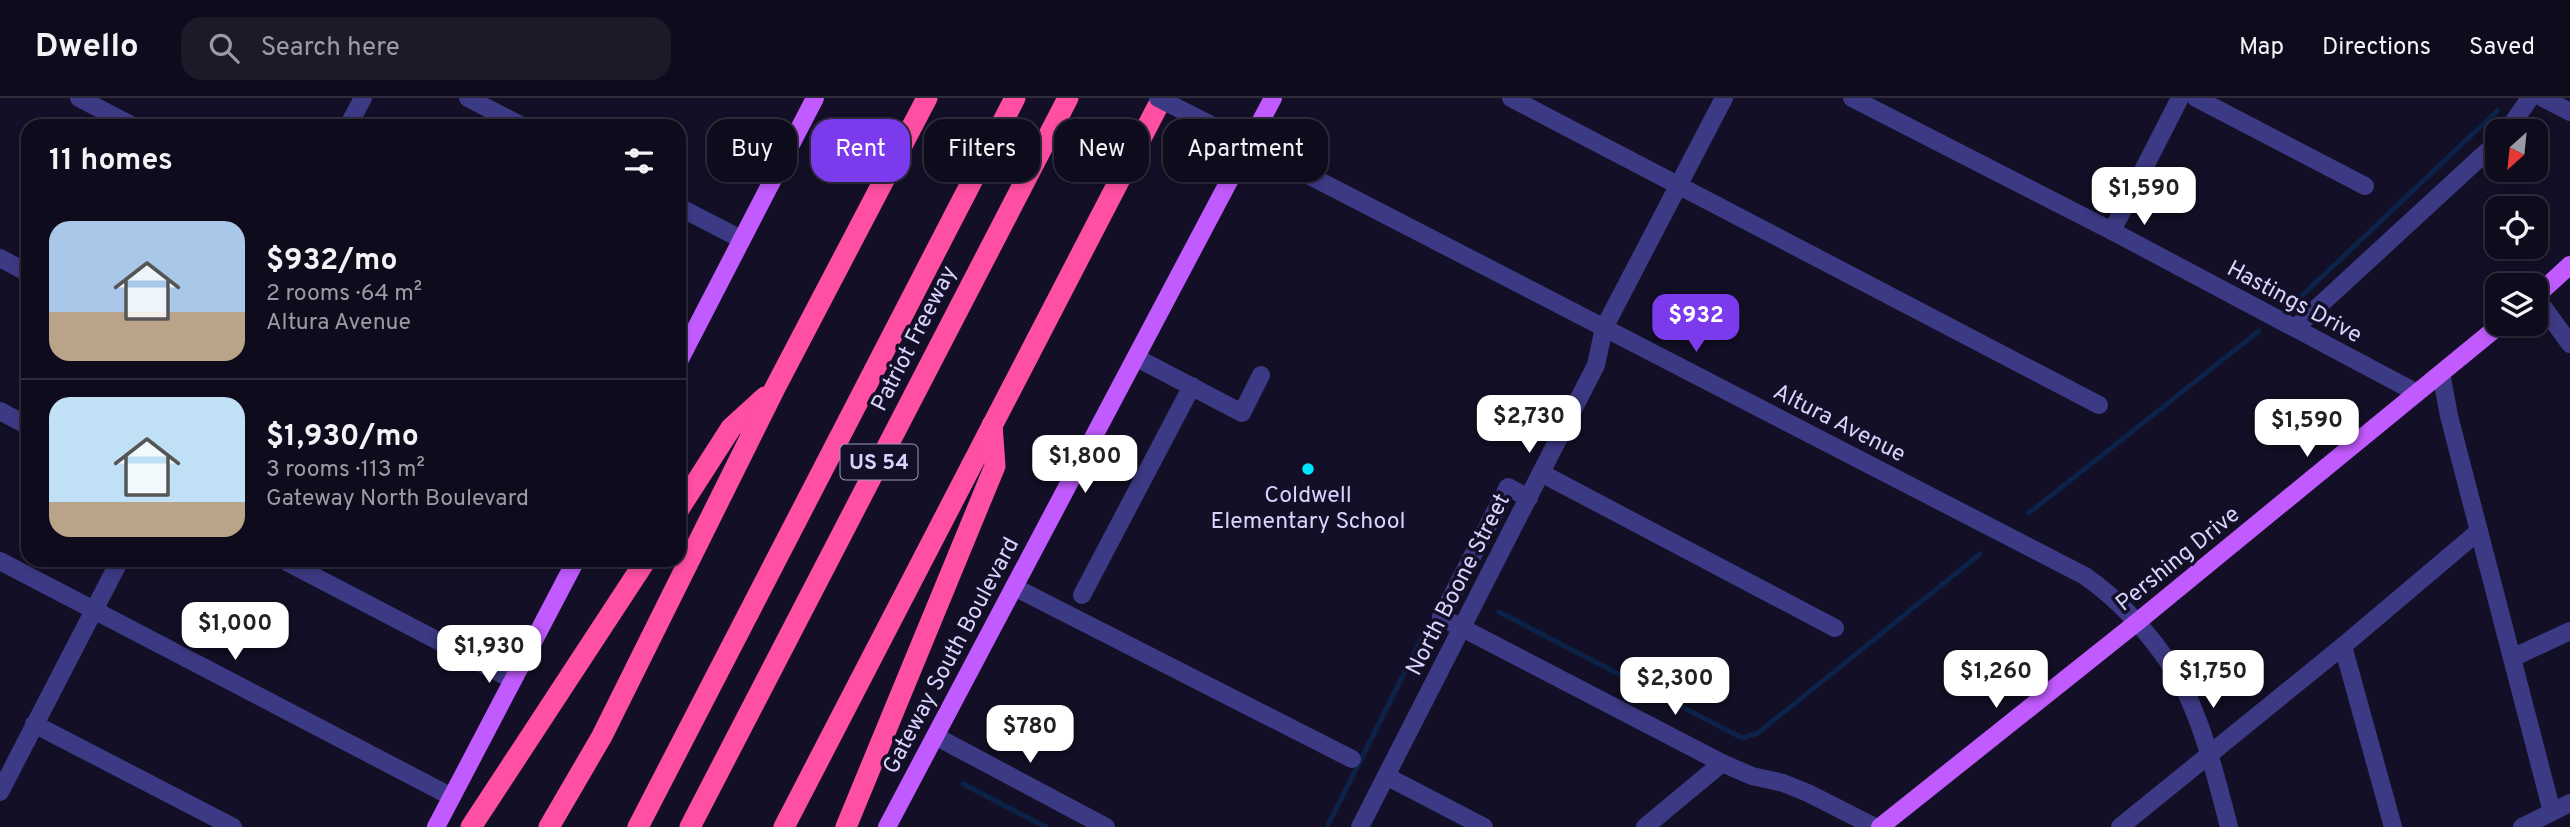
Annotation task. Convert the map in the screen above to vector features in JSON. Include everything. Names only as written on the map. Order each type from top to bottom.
[{"type":"highway","points":[[549,827],[602,736],[775,388],[927,98]]},
{"type":"highway","name":"Patriot Freeway","points":[[638,827],[1015,98]]},
{"type":"highway","name":"Patriot Freeway","points":[[690,827],[1068,98]]},
{"type":"highway","points":[[784,827],[1160,98]]},
{"type":"highway","points":[[686,498],[731,428],[775,388]]},
{"type":"highway","points":[[846,827],[995,466],[992,425]]},
{"type":"highway","points":[[471,827],[641,567]]},
{"type":"highway","points":[[567,827],[602,736]]},
{"type":"main road","name":"Gateway South Boulevard","points":[[1262,119],[1273,98]]},
{"type":"main road","points":[[686,347],[811,99]]},
{"type":"main road","name":"Gateway South Boulevard","points":[[887,827],[1229,182]]},
{"type":"main road","points":[[2548,286],[2570,265]]},
{"type":"main road","name":"Pershing Drive","points":[[1878,827],[2136,623],[2486,336]]},
{"type":"main road","points":[[436,827],[572,567]]},
{"type":"street","points":[[79,98],[120,119]]},
{"type":"street","points":[[352,119],[363,98]]},
{"type":"street","points":[[468,98],[508,119]]},
{"type":"street","name":"Altura Avenue","points":[[1160,98],[1199,119]]},
{"type":"street","points":[[1511,98],[2099,405]]},
{"type":"street","name":"North Boone Street","points":[[1360,827],[1596,365],[1604,328],[1724,98]]},
{"type":"street","name":"Hastings Drive","points":[[1852,98],[2112,231],[2417,393]]},
{"type":"street","points":[[2112,231],[2179,98]]},
{"type":"street","points":[[2196,98],[2365,186]]},
{"type":"street","points":[[2515,119],[2530,98]]},
{"type":"street","points":[[2543,98],[2570,112]]},
{"type":"street","points":[[2295,328],[2485,153]]},
{"type":"street","name":"Altura Avenue","points":[[1320,182],[2085,576],[2109,593],[2161,652],[2177,676],[2209,754],[2229,827]]},
{"type":"street","points":[[686,212],[741,239]]},
{"type":"street","points":[[0,258],[21,269]]},
{"type":"street","points":[[2548,314],[2570,344]]},
{"type":"street","points":[[1137,358],[1242,412],[1261,375]]},
{"type":"street","points":[[2441,373],[2449,416],[2552,812]]},
{"type":"street","points":[[1082,595],[1192,386]]},
{"type":"street","points":[[0,411],[21,422]]},
{"type":"street","points":[[1541,473],[1835,628]]},
{"type":"street","points":[[2120,827],[2343,646],[2479,531]]},
{"type":"street","points":[[0,561],[452,797]]},
{"type":"street","points":[[0,792],[116,567]]},
{"type":"street","points":[[296,567],[513,680]]},
{"type":"street","points":[[1014,587],[1352,760]]},
{"type":"street","points":[[1463,628],[1722,763],[1752,776],[1783,783],[1808,793],[1878,827]]},
{"type":"street","points":[[2512,657],[2570,631]]},
{"type":"street","points":[[2343,646],[2393,827]]},
{"type":"street","points":[[34,724],[233,827]]},
{"type":"street","points":[[935,736],[1106,827]]},
{"type":"street","points":[[1645,827],[1722,763]]},
{"type":"street","points":[[1386,776],[1483,827]]},
{"type":"street","points":[[2522,827],[2570,803]]},
{"type":"waterway","points":[[2290,307],[2497,111]]},
{"type":"waterway","points":[[2029,513],[2259,331]]},
{"type":"waterway","points":[[1499,612],[1742,738],[1758,733],[1980,554]]},
{"type":"waterway","points":[[1327,827],[1426,630]]},
{"type":"waterway","points":[[963,784],[1046,827]]},
{"type":"place","name":"Coldwell Elementary School","points":[[1308,469]]}]
